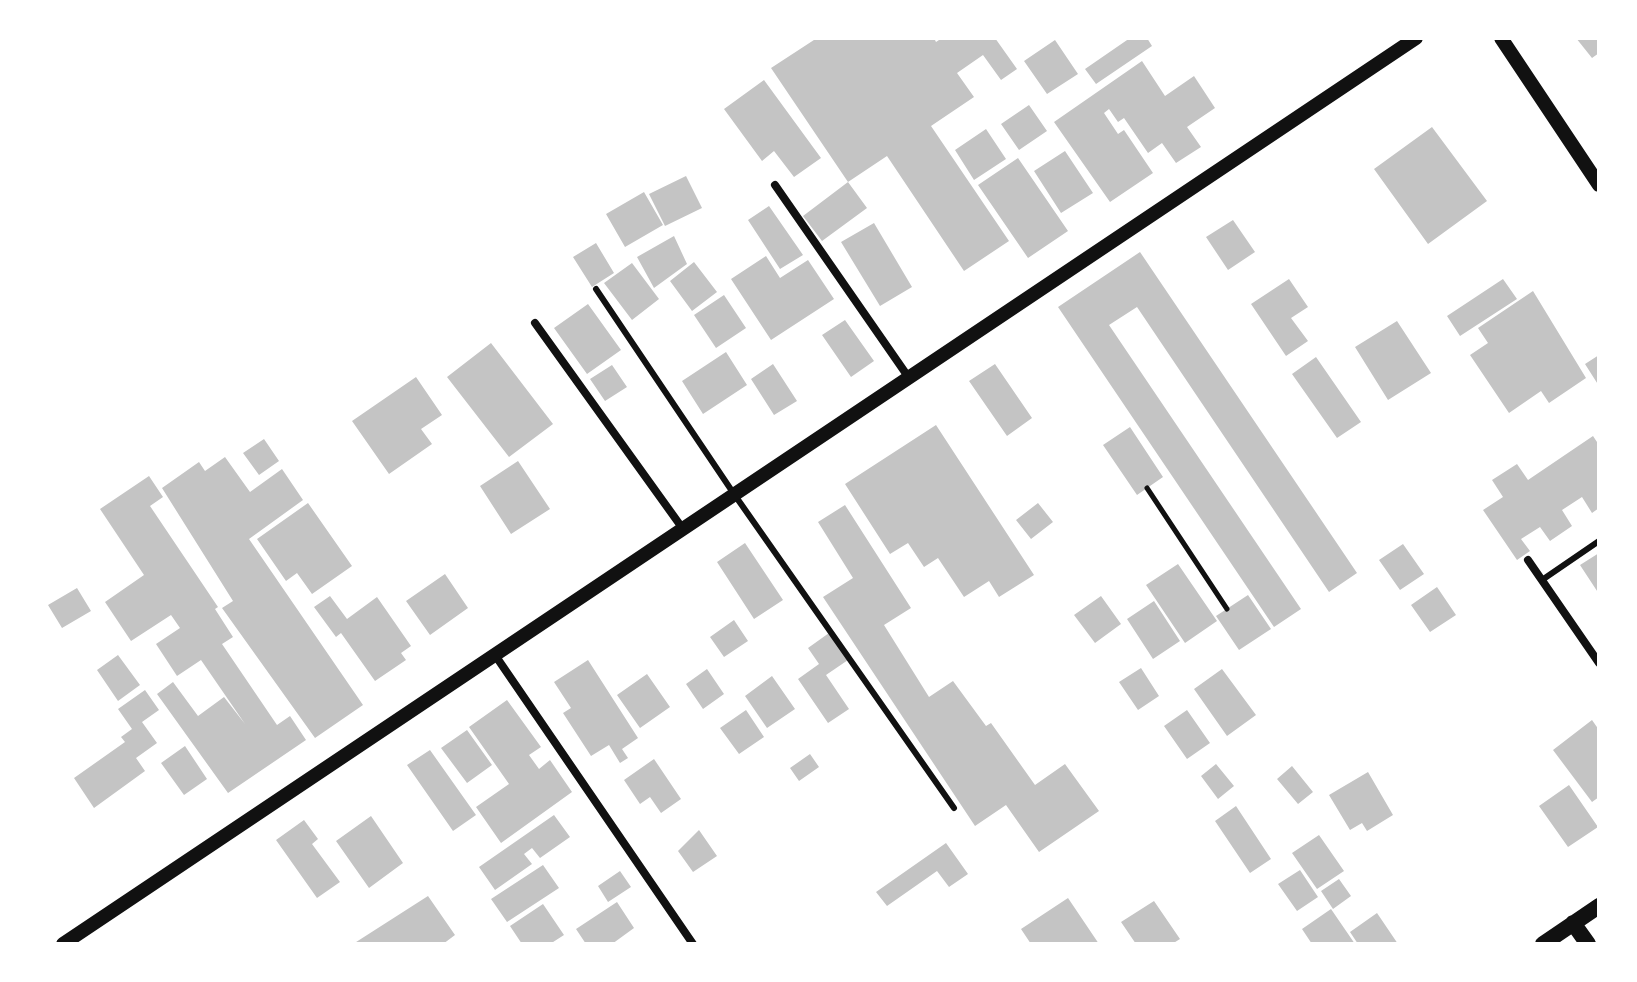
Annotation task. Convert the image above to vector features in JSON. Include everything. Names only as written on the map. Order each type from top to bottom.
[{"type":"main road","points":[[1543,944],[1599,906]]},
{"type":"main road","points":[[1573,923],[1588,944]]},
{"type":"street","points":[[63,944],[1416,38]]},
{"type":"street","points":[[1501,38],[1599,185]]},
{"type":"street","points":[[775,185],[909,378]]},
{"type":"street","points":[[535,323],[683,529]]},
{"type":"street","points":[[1528,560],[1599,663]]},
{"type":"street","points":[[495,655],[693,944]]},
{"type":"lane","points":[[596,289],[734,494],[954,808]]},
{"type":"lane","points":[[1542,580],[1599,541]]},
{"type":"path","points":[[1147,488],[1227,609]]},
{"type":"building","points":[[817,38],[934,38],[936,42],[942,38],[995,38],[1017,69],[1001,80],[983,55],[957,73],[974,97],[931,126],[1009,241],[964,271],[887,156],[848,182],[771,68]]},
{"type":"building","points":[[1130,38],[1147,38],[1152,46],[1096,84],[1085,69]]},
{"type":"building","points":[[1576,38],[1599,38],[1599,53],[1592,58]]},
{"type":"building","points":[[1055,40],[1078,74],[1047,94],[1024,61]]},
{"type":"building","points":[[1142,61],[1165,96],[1194,76],[1215,108],[1187,127],[1201,147],[1176,163],[1162,143],[1148,153],[1124,118],[1118,122],[1109,109],[1104,113],[1118,134],[1124,130],[1153,173],[1110,202],[1054,122]]},
{"type":"building","points":[[764,80],[821,158],[794,177],[774,151],[762,161],[724,109]]},
{"type":"building","points":[[1029,105],[1047,131],[1019,150],[1001,124]]},
{"type":"building","points":[[1432,127],[1487,201],[1428,244],[1374,169]]},
{"type":"building","points":[[986,129],[1006,159],[974,180],[955,150]]},
{"type":"building","points":[[1065,151],[1093,193],[1061,213],[1034,171]]},
{"type":"building","points":[[1018,158],[1068,231],[1028,258],[978,185]]},
{"type":"building","points":[[686,176],[702,208],[665,226],[649,194]]},
{"type":"building","points":[[848,182],[867,208],[822,241],[803,216]]},
{"type":"building","points":[[644,192],[663,225],[625,247],[606,214]]},
{"type":"building","points":[[769,206],[803,255],[780,269],[748,220]]},
{"type":"building","points":[[1233,220],[1255,252],[1228,270],[1206,237]]},
{"type":"building","points":[[874,223],[912,287],[880,306],[841,242]]},
{"type":"building","points":[[674,236],[687,264],[654,288],[637,257]]},
{"type":"building","points":[[596,243],[614,273],[592,287],[573,257]]},
{"type":"building","points":[[1140,252],[1357,573],[1329,592],[1137,307],[1109,325],[1301,609],[1274,627],[1058,307]]},
{"type":"building","points":[[766,256],[780,278],[808,260],[834,299],[771,340],[731,279]]},
{"type":"building","points":[[694,262],[717,292],[692,311],[670,281]]},
{"type":"building","points":[[632,263],[659,299],[632,320],[604,283]]},
{"type":"building","points":[[1289,279],[1308,307],[1291,318],[1308,341],[1286,356],[1251,304]]},
{"type":"building","points":[[1503,279],[1517,299],[1460,336],[1447,316]]},
{"type":"building","points":[[1533,291],[1586,378],[1549,403],[1541,391],[1509,413],[1470,355],[1488,343],[1478,328]]},
{"type":"building","points":[[724,295],[746,328],[716,348],[694,315]]},
{"type":"building","points":[[588,304],[621,350],[587,374],[554,328]]},
{"type":"building","points":[[845,320],[874,361],[851,377],[822,335]]},
{"type":"building","points":[[1397,321],[1431,373],[1388,400],[1355,347]]},
{"type":"building","points":[[491,343],[553,424],[509,457],[447,377]]},
{"type":"building","points":[[726,352],[747,385],[703,414],[682,381]]},
{"type":"building","points":[[1599,355],[1599,386],[1585,364]]},
{"type":"building","points":[[1316,357],[1361,422],[1337,438],[1292,374]]},
{"type":"building","points":[[773,364],[797,401],[774,415],[751,379]]},
{"type":"building","points":[[995,364],[1032,418],[1007,436],[969,381]]},
{"type":"building","points":[[612,365],[627,387],[605,401],[590,379]]},
{"type":"building","points":[[416,377],[442,415],[421,429],[432,444],[389,474],[352,421]]},
{"type":"building","points":[[936,425],[1034,575],[999,597],[989,581],[964,597],[938,558],[924,567],[908,543],[890,554],[845,484]]},
{"type":"building","points":[[1130,427],[1163,477],[1137,495],[1103,445]]},
{"type":"building","points":[[1593,436],[1599,445],[1599,508],[1592,513],[1582,497],[1562,510],[1572,526],[1550,541],[1540,527],[1521,539],[1530,551],[1517,560],[1483,510],[1503,497],[1492,480],[1517,464],[1528,480]]},
{"type":"building","points":[[264,439],[279,461],[259,475],[243,453]]},
{"type":"building","points":[[225,457],[250,492],[282,469],[303,500],[249,539],[363,705],[315,738],[222,608],[233,601],[162,488],[199,462],[205,471]]},
{"type":"building","points":[[518,461],[550,509],[511,534],[480,486]]},
{"type":"building","points":[[149,476],[163,497],[150,506],[218,607],[215,609],[233,637],[222,644],[277,725],[290,716],[306,740],[228,793],[157,694],[173,682],[198,716],[224,697],[245,724],[201,660],[177,676],[156,644],[180,628],[171,615],[131,641],[105,602],[144,575],[100,509]]},
{"type":"building","points":[[308,503],[352,566],[312,594],[297,573],[286,581],[257,539]]},
{"type":"building","points":[[1038,503],[1053,522],[1031,539],[1016,520]]},
{"type":"building","points":[[845,505],[911,608],[884,625],[929,697],[953,681],[986,726],[991,723],[1035,785],[1065,764],[1099,811],[1039,852],[1006,805],[975,826],[823,597],[853,578],[818,522]]},
{"type":"building","points":[[745,543],[783,600],[754,619],[717,562]]},
{"type":"building","points":[[1403,544],[1424,574],[1400,590],[1379,560]]},
{"type":"building","points":[[1599,553],[1599,594],[1580,565]]},
{"type":"building","points":[[1178,564],[1217,621],[1185,643],[1146,585]]},
{"type":"building","points":[[445,574],[468,608],[430,635],[406,601]]},
{"type":"building","points":[[1437,587],[1456,615],[1430,632],[1411,605]]},
{"type":"building","points":[[77,588],[91,611],[62,628],[48,605]]},
{"type":"building","points":[[1248,595],[1271,629],[1239,650],[1216,616]]},
{"type":"building","points":[[330,596],[347,619],[377,597],[411,646],[401,653],[406,660],[375,681],[341,633],[336,637],[314,607]]},
{"type":"building","points":[[1101,596],[1121,624],[1095,643],[1074,615]]},
{"type":"building","points":[[1154,601],[1180,641],[1153,659],[1127,619]]},
{"type":"building","points":[[734,620],[748,641],[724,657],[710,637]]},
{"type":"building","points":[[829,633],[848,660],[826,675],[849,709],[828,723],[798,679],[819,664],[808,648]]},
{"type":"building","points":[[118,655],[140,685],[118,701],[97,670]]},
{"type":"building","points":[[588,660],[638,738],[622,749],[628,758],[620,763],[609,745],[591,756],[563,713],[571,708],[554,682]]},
{"type":"building","points":[[1141,668],[1159,696],[1138,710],[1119,682]]},
{"type":"building","points":[[707,669],[724,694],[703,709],[686,684]]},
{"type":"building","points":[[1222,669],[1256,715],[1227,736],[1194,689]]},
{"type":"building","points":[[647,674],[670,707],[640,728],[617,695]]},
{"type":"building","points":[[772,676],[795,709],[767,728],[745,696]]},
{"type":"building","points":[[145,690],[159,710],[142,722],[157,743],[136,758],[145,771],[94,808],[74,778],[125,742],[121,737],[132,729],[118,709]]},
{"type":"building","points":[[507,700],[541,747],[529,755],[539,769],[550,760],[572,792],[501,843],[476,807],[509,784],[469,727]]},
{"type":"building","points":[[746,710],[764,737],[739,754],[720,728]]},
{"type":"building","points":[[1187,710],[1210,743],[1187,759],[1164,726]]},
{"type":"building","points":[[1592,720],[1599,730],[1599,797],[1592,802],[1553,750]]},
{"type":"building","points":[[467,730],[492,765],[467,783],[441,748]]},
{"type":"building","points":[[185,746],[207,779],[184,795],[161,763]]},
{"type":"building","points":[[430,750],[476,815],[453,831],[407,765]]},
{"type":"building","points":[[810,754],[819,767],[799,781],[790,768]]},
{"type":"building","points":[[654,759],[681,799],[661,813],[650,797],[640,804],[624,780]]},
{"type":"building","points":[[1216,764],[1234,786],[1218,799],[1201,776]]},
{"type":"building","points":[[1292,766],[1313,792],[1298,804],[1277,779]]},
{"type":"building","points":[[1368,772],[1393,815],[1367,831],[1362,823],[1350,830],[1329,795]]},
{"type":"building","points":[[1569,785],[1598,827],[1568,847],[1539,806]]},
{"type":"building","points":[[1236,806],[1271,859],[1250,873],[1215,821]]},
{"type":"building","points":[[554,815],[570,837],[540,858],[532,848],[524,854],[532,864],[495,890],[479,867]]},
{"type":"building","points":[[371,816],[403,863],[369,888],[336,841]]},
{"type":"building","points":[[304,820],[318,839],[312,844],[340,882],[317,898],[276,840]]},
{"type":"building","points":[[699,830],[717,856],[693,872],[678,851]]},
{"type":"building","points":[[1319,835],[1344,871],[1317,889],[1292,853]]},
{"type":"building","points":[[946,843],[968,874],[949,887],[937,871],[887,906],[876,892]]},
{"type":"building","points":[[543,865],[559,888],[507,922],[491,899]]},
{"type":"building","points":[[1300,870],[1318,897],[1297,911],[1278,884]]},
{"type":"building","points":[[620,871],[631,887],[608,902],[598,886]]},
{"type":"building","points":[[1339,879],[1351,896],[1333,909],[1321,891]]},
{"type":"building","points":[[428,896],[455,935],[443,944],[353,944]]},
{"type":"building","points":[[1068,898],[1099,944],[1031,944],[1021,929]]},
{"type":"building","points":[[1154,901],[1180,939],[1172,944],[1136,944],[1121,922]]},
{"type":"building","points":[[617,902],[634,928],[612,944],[586,944],[576,929]]},
{"type":"building","points":[[543,904],[564,935],[550,944],[522,944],[510,926]]},
{"type":"building","points":[[1331,909],[1355,944],[1312,944],[1302,929]]},
{"type":"building","points":[[1377,913],[1398,944],[1358,944],[1350,932]]}]
